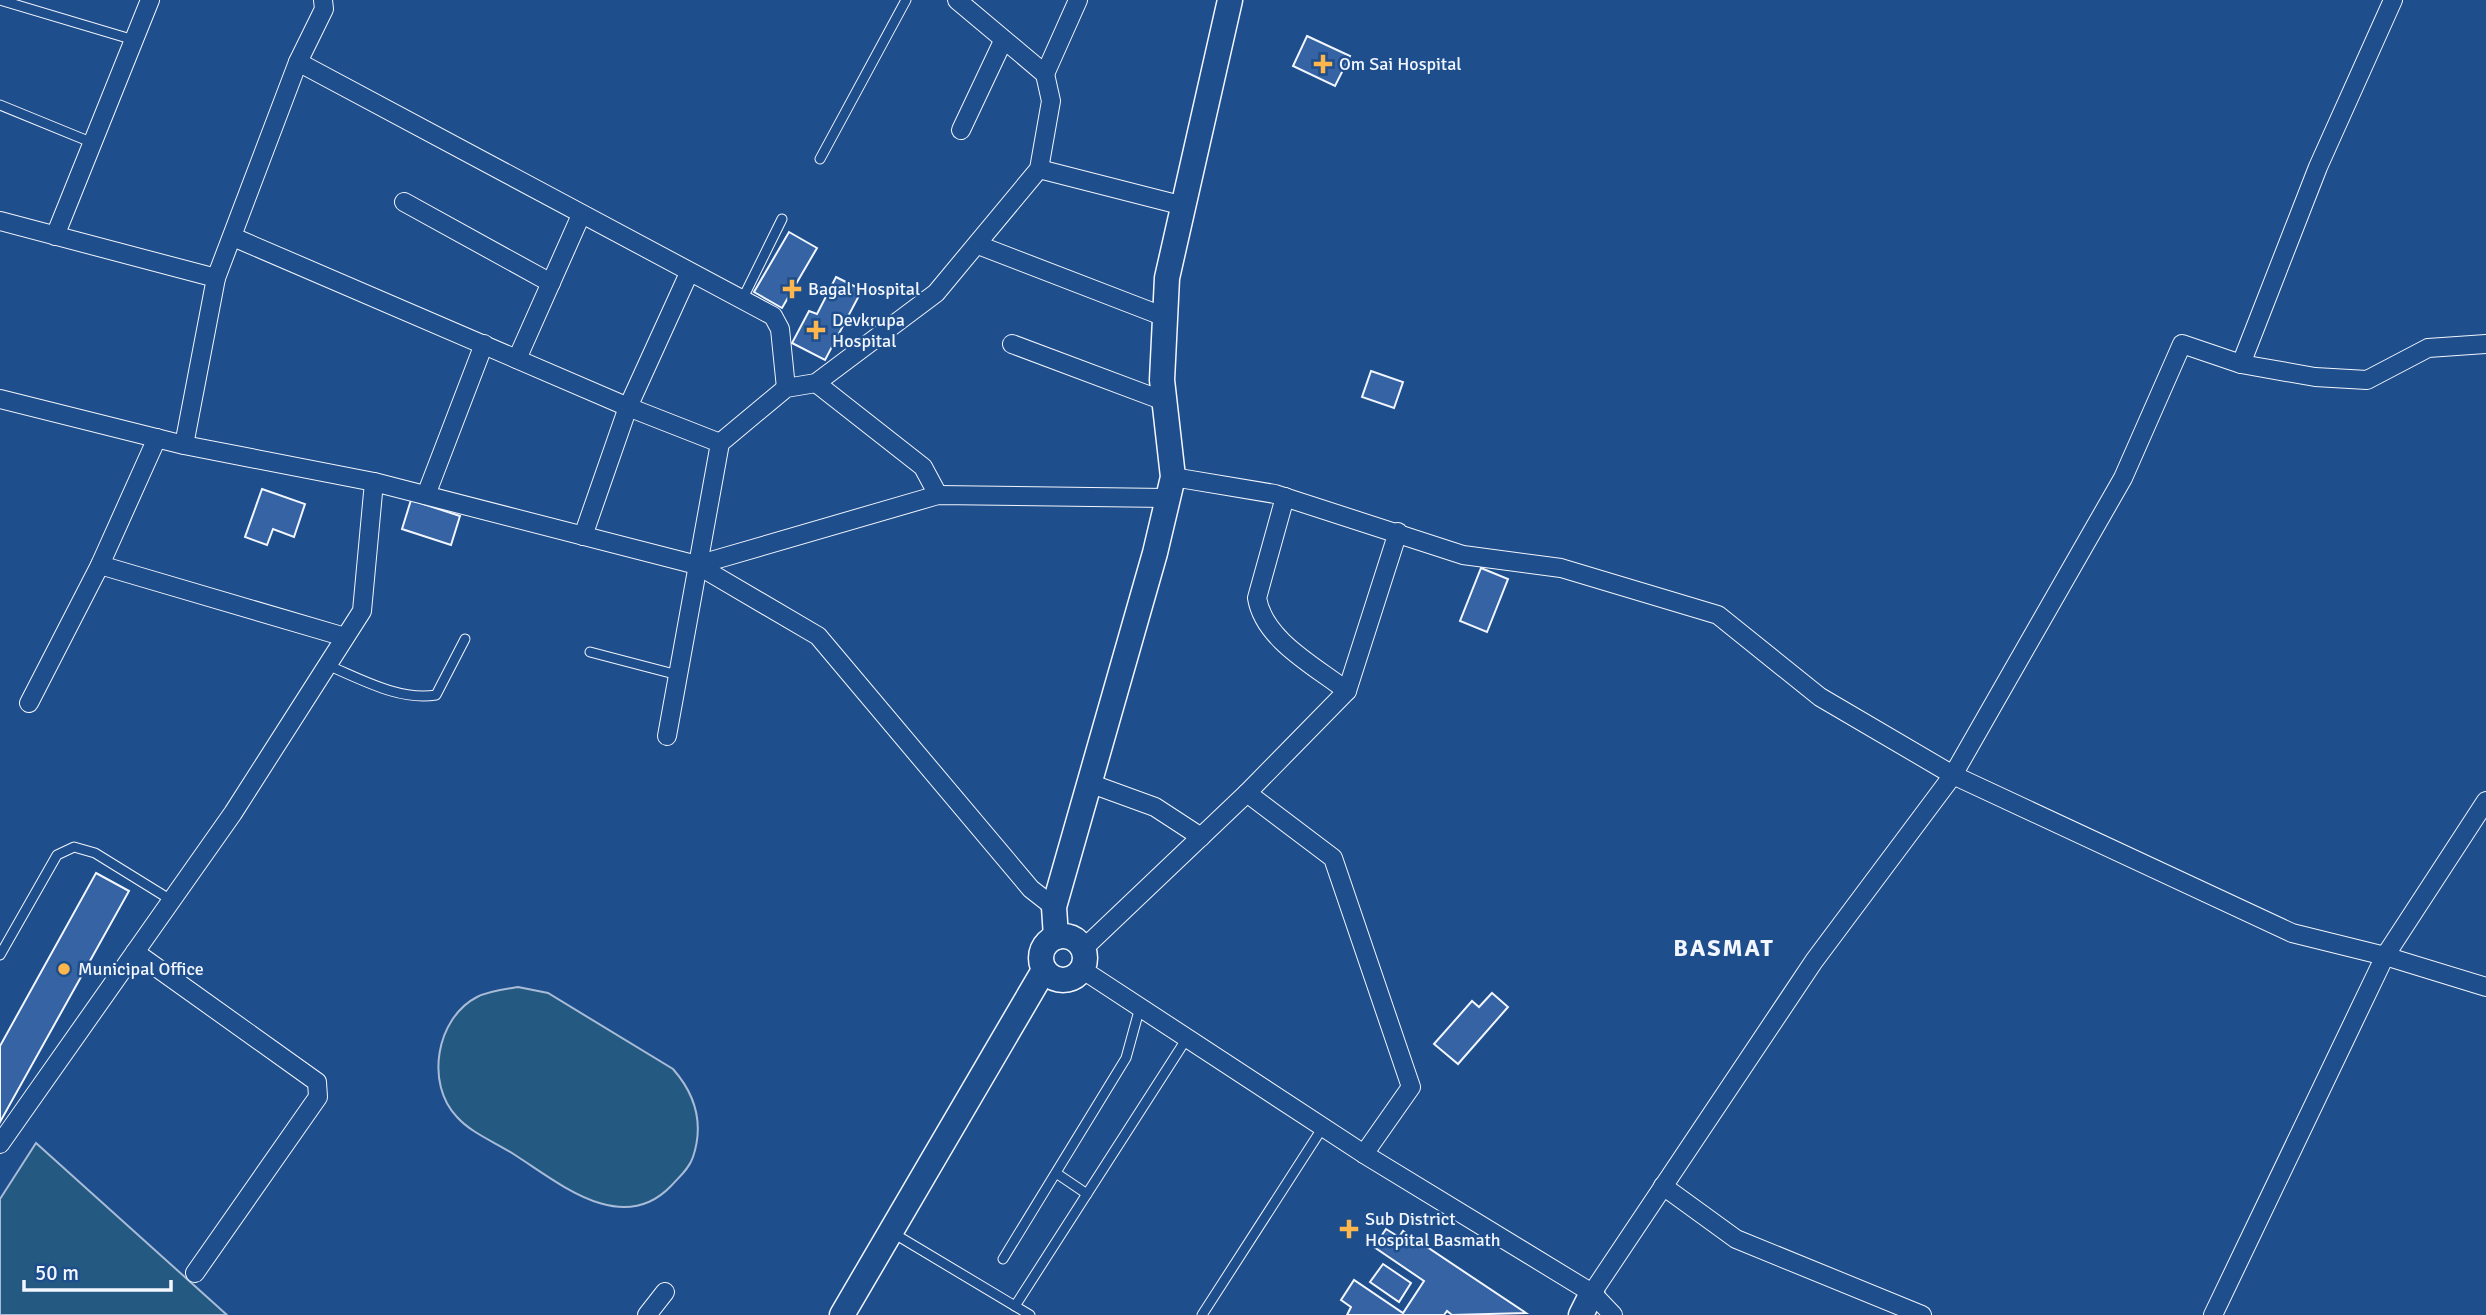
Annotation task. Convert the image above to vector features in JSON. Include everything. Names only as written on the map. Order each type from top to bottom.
[{"type":"main road","points":[[1056,937],[1054,907],[1155,553],[1170,487],[1161,380],[1167,278],[1230,0]]},
{"type":"main road","points":[[1056,937],[1077,940],[1083,959],[1075,977],[1064,981],[1053,978],[1044,970],[1041,955],[1049,941],[1056,937]]},
{"type":"main road","points":[[842,1315],[1044,970]]},
{"type":"street","points":[[55,236],[150,0]]},
{"type":"street","points":[[184,446],[216,278],[298,62],[324,9],[323,0]]},
{"type":"street","points":[[957,0],[1045,75]]},
{"type":"street","points":[[667,736],[720,443],[786,388],[816,383],[936,293],[978,246],[1040,169],[1051,101],[1045,75],[1078,0]]},
{"type":"street","points":[[2241,365],[2318,167],[2393,0]]},
{"type":"street","points":[[961,130],[1003,41]]},
{"type":"street","points":[[298,62],[778,321],[786,388]]},
{"type":"street","points":[[1040,169],[1184,206]]},
{"type":"street","points":[[404,202],[551,283]]},
{"type":"street","points":[[517,359],[581,215]]},
{"type":"street","points":[[0,221],[216,278]]},
{"type":"street","points":[[233,237],[628,407],[720,443]]},
{"type":"street","points":[[978,246],[1165,317]]},
{"type":"street","points":[[583,536],[628,407],[689,272]]},
{"type":"street","points":[[426,495],[484,344]]},
{"type":"street","points":[[1012,344],[1164,401]]},
{"type":"street","points":[[1586,1304],[1814,961],[1954,775],[2123,478],[2182,344],[2241,365],[2315,377],[2367,380],[2428,348],[2486,344]]},
{"type":"street","points":[[816,383],[923,467],[938,495]]},
{"type":"street","points":[[0,399],[184,446],[374,482],[696,565],[818,636],[1031,889],[1054,907]]},
{"type":"street","points":[[29,704],[100,565],[157,438]]},
{"type":"street","points":[[0,1144],[233,813],[362,611],[374,482]]},
{"type":"street","points":[[696,565],[938,495],[1170,487],[1284,497],[1462,555],[1562,568],[1718,615],[1820,697],[1954,775],[2292,933],[2385,956],[2486,987]]},
{"type":"street","points":[[1284,497],[1257,598],[1260,613],[1273,633],[1347,691]]},
{"type":"street","points":[[1398,532],[1347,691],[1083,959],[1140,1007],[1586,1304],[1613,1315]]},
{"type":"street","points":[[100,565],[345,637]]},
{"type":"street","points":[[1089,783],[1155,807],[1201,837]]},
{"type":"street","points":[[1247,793],[1333,858],[1411,1087],[1364,1154]]},
{"type":"street","points":[[2213,1315],[2385,956],[2486,801]]},
{"type":"street","points":[[135,952],[317,1082],[319,1089],[318,1097],[195,1273]]},
{"type":"street","points":[[1663,1186],[1736,1239],[1922,1315]]},
{"type":"street","points":[[647,1315],[665,1292]]},
{"type":"lane","points":[[0,0],[134,40]]},
{"type":"lane","points":[[820,159],[906,0]]},
{"type":"lane","points":[[0,106],[93,143]]},
{"type":"lane","points":[[743,300],[782,219]]},
{"type":"lane","points":[[327,665],[399,693],[419,698],[436,695],[465,639]]},
{"type":"lane","points":[[590,652],[678,675]]},
{"type":"lane","points":[[0,955],[57,855],[74,847],[95,853],[171,900]]},
{"type":"lane","points":[[1003,1259],[1126,1058],[1140,1007]]},
{"type":"lane","points":[[1015,1306],[1187,1038]]},
{"type":"lane","points":[[1202,1315],[1323,1127]]},
{"type":"lane","points":[[1056,1173],[1087,1194]]},
{"type":"lane","points":[[891,1231],[1030,1315]]},
{"type":"shaded area","points":[[518,987],[548,993],[673,1069],[681,1079],[695,1110],[698,1133],[696,1145],[689,1165],[671,1186],[652,1200],[632,1207],[612,1206],[571,1191],[469,1128],[447,1103],[438,1070],[444,1035],[452,1020],[463,1007],[477,997]]},
{"type":"shaded area","points":[[36,1143],[227,1315],[0,1315],[0,1199]]},
{"type":"building","points":[[1307,36],[1350,56],[1335,86],[1293,66]]},
{"type":"building","points":[[789,232],[817,248],[782,308],[754,292]]},
{"type":"building","points":[[836,277],[862,290],[825,360],[792,343],[809,311],[817,314]]},
{"type":"building","points":[[1371,371],[1403,382],[1394,408],[1362,397]]},
{"type":"building","points":[[262,489],[305,504],[294,537],[273,529],[267,545],[245,537]]},
{"type":"building","points":[[411,500],[460,516],[451,545],[402,529]]},
{"type":"building","points":[[1481,568],[1508,579],[1487,632],[1460,621]]},
{"type":"building","name":"Municipal Office","points":[[96,873],[129,891],[0,1122],[0,1046]]},
{"type":"building","points":[[1492,993],[1508,1007],[1458,1064],[1434,1044],[1472,1001],[1479,1007]]},
{"type":"building","points":[[1386,1229],[1399,1237],[1403,1231],[1526,1313],[1452,1315],[1447,1311],[1444,1315],[1347,1315],[1351,1307],[1341,1300],[1354,1280],[1403,1313],[1424,1281],[1374,1247]]},
{"type":"building","points":[[1383,1264],[1411,1283],[1399,1302],[1370,1282]]},
{"type":"place","name":"Om Sai Hospital","points":[[1323,64]]},
{"type":"place","name":"Bagal Hospital","points":[[792,289]]},
{"type":"place","name":"Devkrupa Hospital","points":[[816,330]]},
{"type":"place","name":"Municipal Office","points":[[64,969]]},
{"type":"place","name":"Sub District Hospital Basmath","points":[[1349,1229]]},
{"type":"district","name":"BASMAT","points":[[1724,948]]}]
